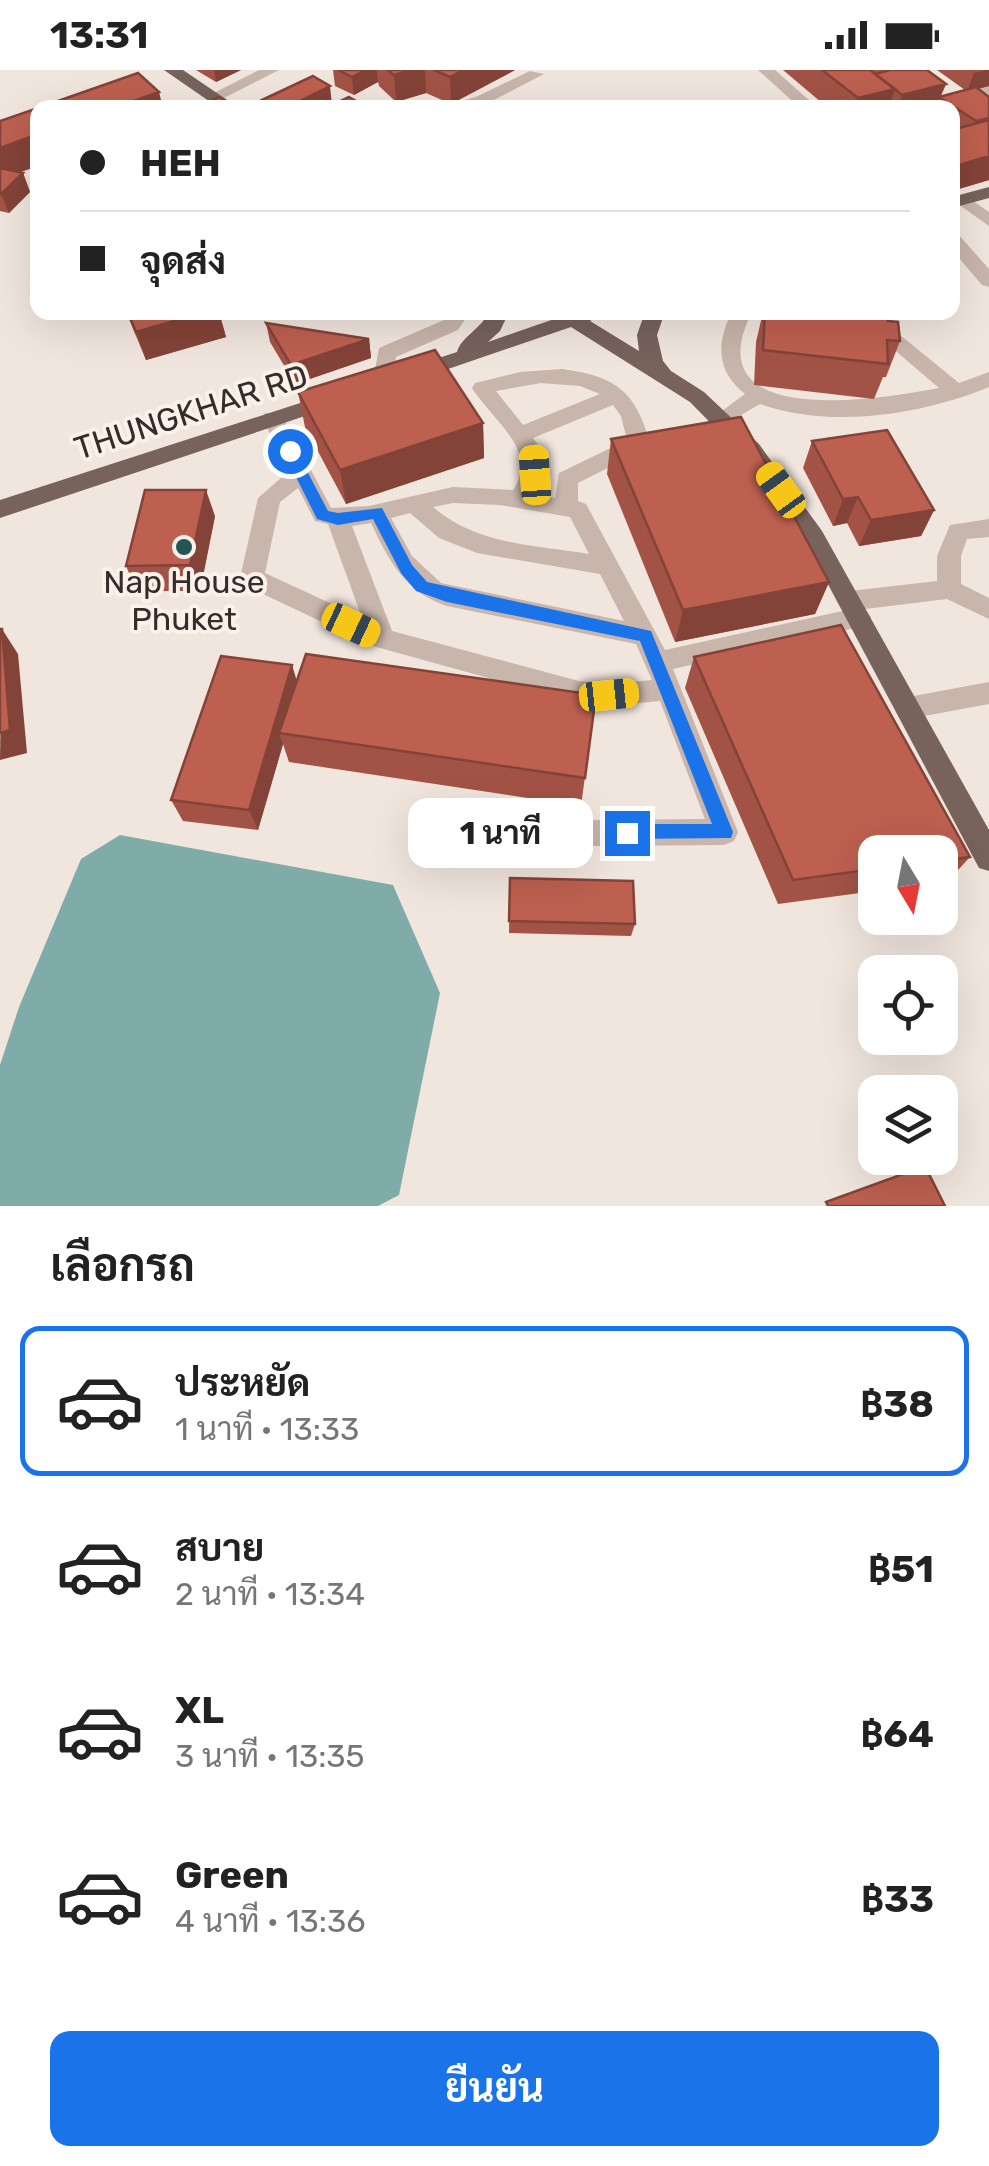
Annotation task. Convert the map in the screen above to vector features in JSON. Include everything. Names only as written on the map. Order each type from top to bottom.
[{"type":"main road","points":[[172,70],[219,100]]},
{"type":"main road","points":[[960,200],[989,192]]},
{"type":"main road","points":[[449,360],[477,344],[494,320]]},
{"type":"main road","name":"THUNGKHAR RD","points":[[0,509],[376,385],[556,320]]},
{"type":"main road","points":[[573,320],[722,418],[751,450],[814,536],[989,858]]},
{"type":"main road","points":[[652,320],[646,335],[647,349],[665,377]]},
{"type":"street","points":[[214,97],[271,70]]},
{"type":"street","points":[[766,70],[801,100]]},
{"type":"street","points":[[480,100],[536,74]]},
{"type":"street","points":[[958,100],[989,91]]},
{"type":"street","points":[[960,202],[989,221]]},
{"type":"street","points":[[960,248],[983,275]]},
{"type":"street","points":[[376,385],[386,370],[386,353],[455,320]]},
{"type":"street","points":[[739,320],[728,351],[732,370],[755,397],[782,404],[844,409],[957,392],[989,379]]},
{"type":"street","points":[[869,320],[957,392]]},
{"type":"street","points":[[910,401],[915,358]]},
{"type":"street","points":[[518,500],[535,475],[534,455],[482,388],[514,377],[555,375],[601,386],[630,410],[639,444],[567,479],[566,508]]},
{"type":"street","points":[[519,435],[614,397]]},
{"type":"street","points":[[722,418],[755,397]]},
{"type":"street","points":[[273,418],[322,515],[338,519],[413,502],[481,494],[578,510],[646,636],[724,832],[594,833]]},
{"type":"street","points":[[301,474],[268,498],[252,578],[382,639],[579,692],[609,695],[855,609],[949,589],[989,609]]},
{"type":"street","points":[[413,502],[446,532],[485,547],[608,566]]},
{"type":"street","points":[[377,512],[406,569],[421,586],[447,596],[646,636]]},
{"type":"street","points":[[338,519],[382,639]]},
{"type":"street","points":[[949,589],[949,556],[958,532],[989,528]]},
{"type":"street","points":[[908,708],[989,693]]},
{"type":"water","points":[[120,835],[393,885],[440,993],[399,1195],[378,1206],[0,1206],[0,1065],[19,1007],[81,859]]},
{"type":"building","points":[[338,70],[365,70],[352,77]]},
{"type":"building","points":[[434,70],[464,70],[450,77]]},
{"type":"building","points":[[822,70],[870,70],[895,89],[858,98]]},
{"type":"building","points":[[927,70],[946,84],[902,95],[875,74]]},
{"type":"building","points":[[138,73],[159,92],[136,100],[61,100]]},
{"type":"building","points":[[313,76],[330,86],[302,100],[262,100]]},
{"type":"building","points":[[976,87],[989,97],[989,118],[976,121],[960,111],[960,100],[939,97]]},
{"type":"building","points":[[30,111],[30,137],[0,148],[0,121]]},
{"type":"building","points":[[989,120],[989,156],[960,165],[960,128]]},
{"type":"building","points":[[0,168],[23,173],[1,194],[0,193]]},
{"type":"building","points":[[131,320],[177,320],[136,332]]},
{"type":"building","points":[[765,320],[898,322],[900,341],[887,340],[888,364],[763,350]]},
{"type":"building","points":[[266,323],[369,339],[291,365]]},
{"type":"building","points":[[435,350],[483,423],[340,470],[298,392]]},
{"type":"building","points":[[741,417],[829,582],[683,610],[611,439]]},
{"type":"building","points":[[887,430],[934,510],[871,520],[858,497],[843,499],[812,441]]},
{"type":"building","points":[[145,490],[206,490],[190,565],[126,566]]},
{"type":"building","points":[[841,625],[958,835],[858,835],[858,871],[793,880],[694,657]]},
{"type":"building","points":[[0,629],[10,730],[0,733]]},
{"type":"building","points":[[306,654],[596,695],[585,778],[279,733]]},
{"type":"building","points":[[221,656],[292,665],[249,810],[171,800]]},
{"type":"building","points":[[958,835],[970,857],[958,859]]},
{"type":"building","points":[[510,878],[633,881],[635,924],[509,921]]},
{"type":"building","points":[[900,1175],[930,1175],[945,1206],[828,1206],[826,1202]]},
{"type":"place","name":"Nap House Phuket","points":[[184,547]]},
{"type":"route","points":[[290,451],[322,515],[338,519],[377,512],[406,569],[421,586],[447,596],[646,636],[724,832],[627,833]]}]
